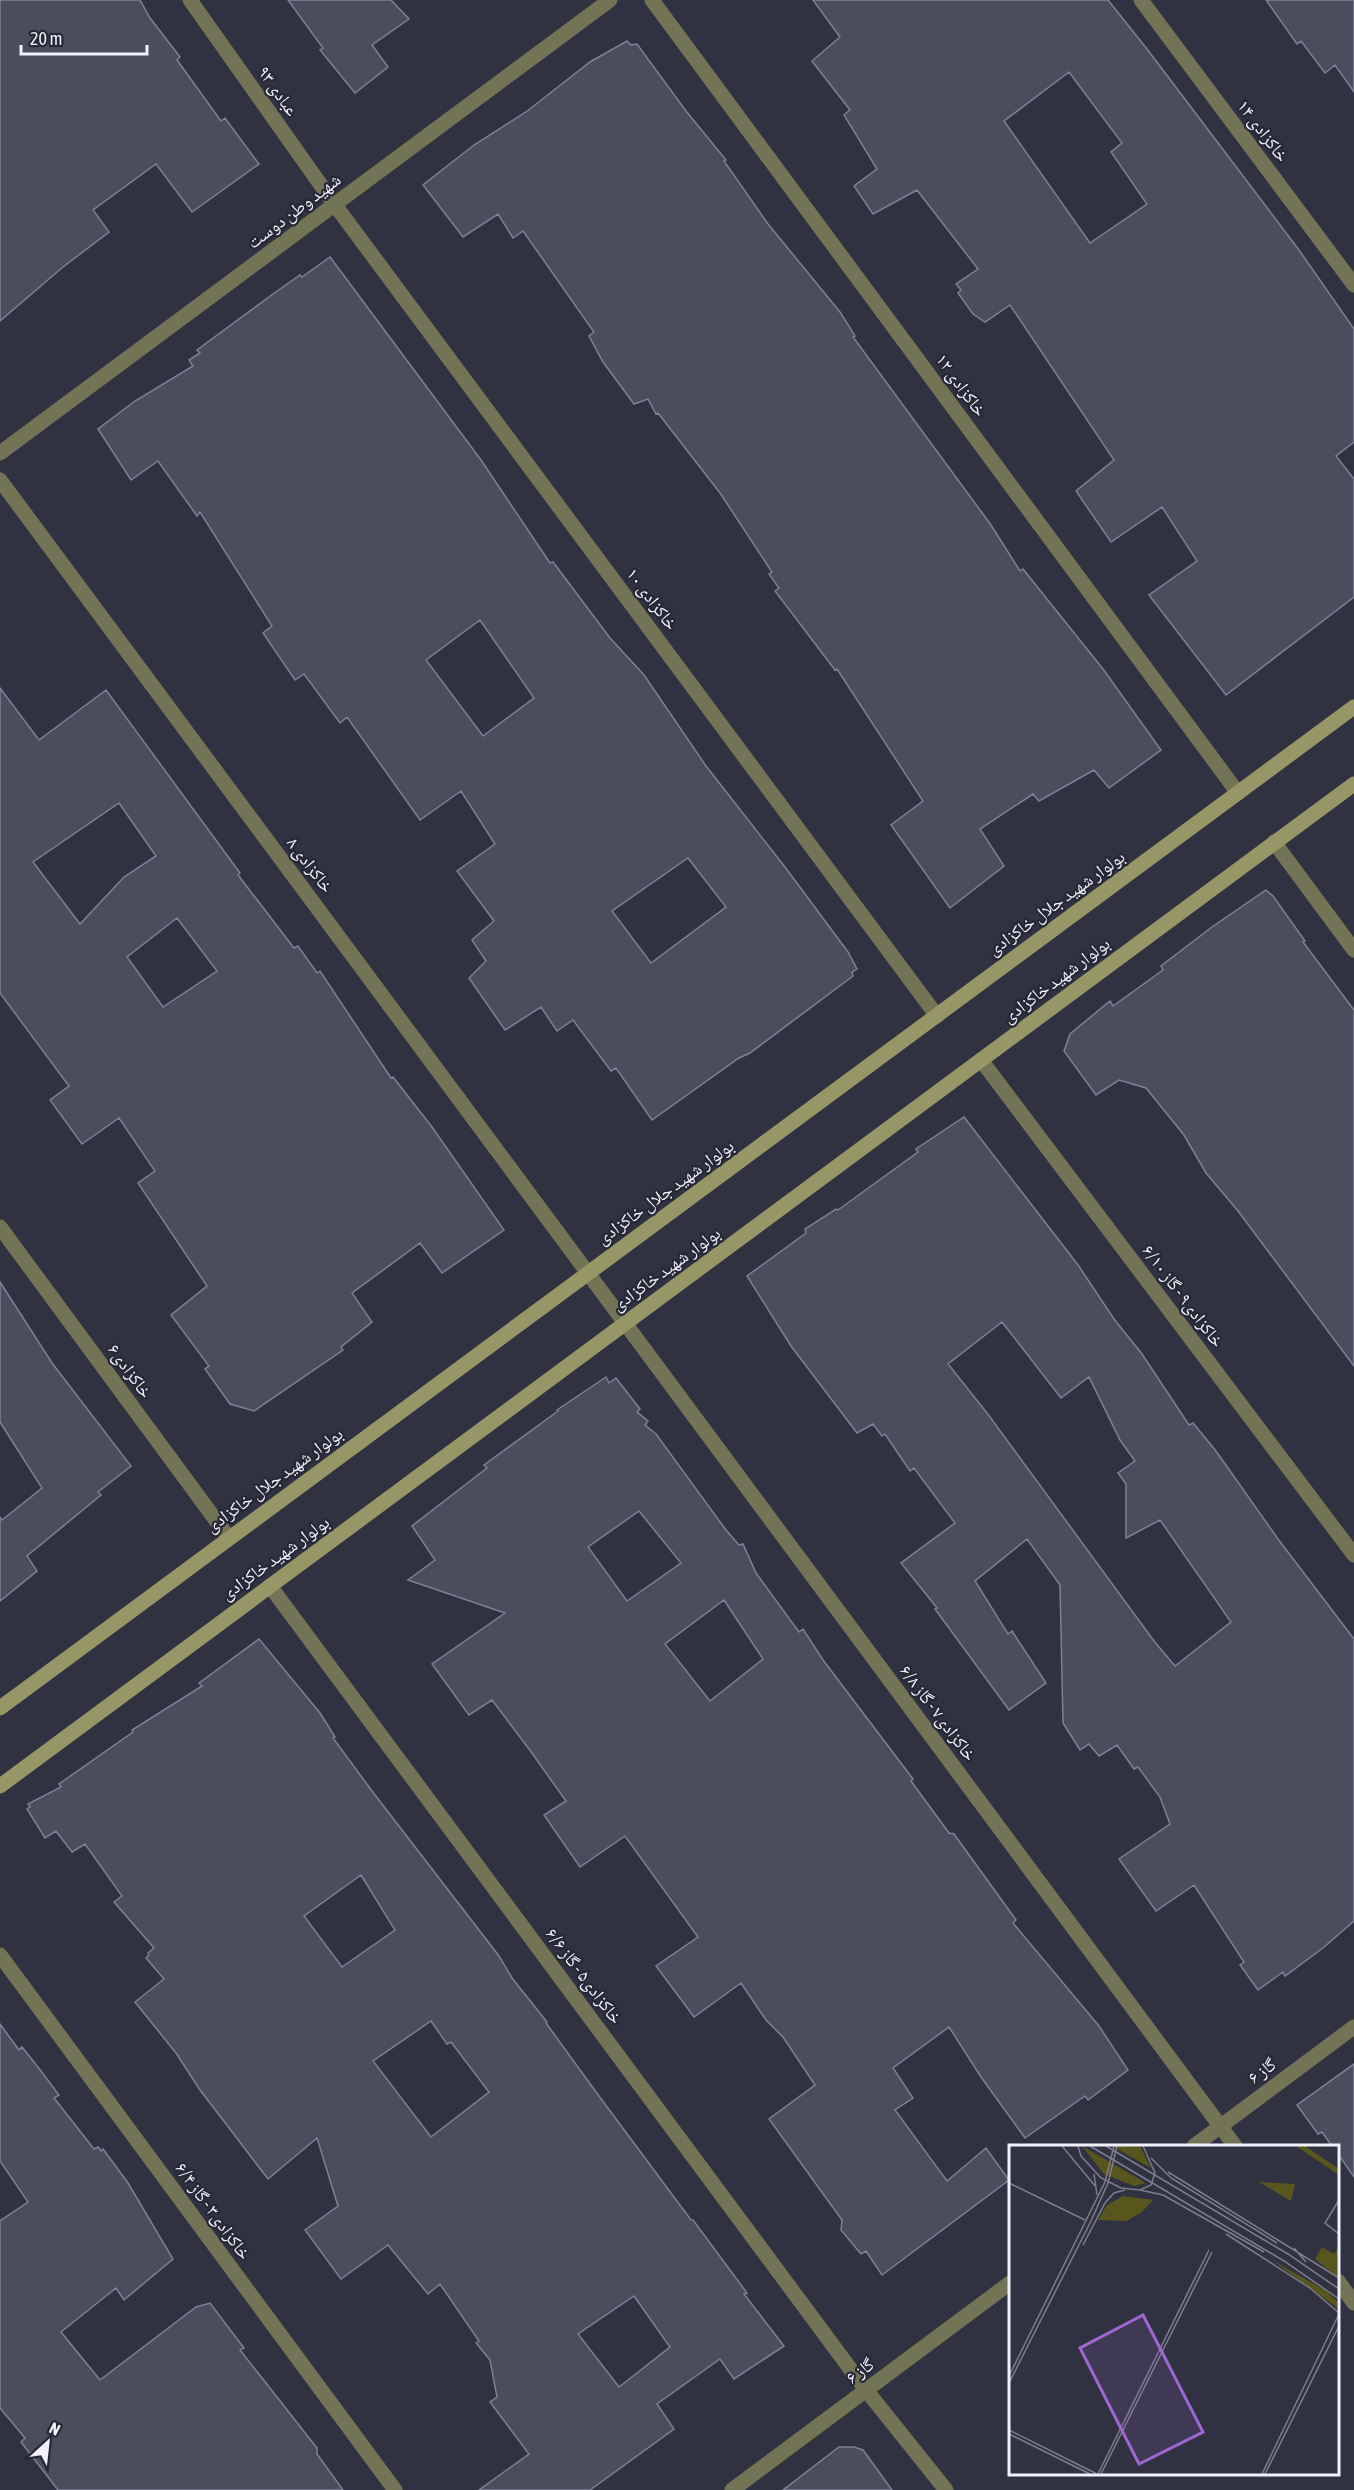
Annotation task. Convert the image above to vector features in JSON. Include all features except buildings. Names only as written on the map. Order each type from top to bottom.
[{"type":"street","name":"عبادی ۹۳","points":[[190,0],[335,205]]},
{"type":"street","name":"شهید وطن دوست","points":[[0,453],[610,0]]},
{"type":"street","name":"خاکزادی ۱۲","points":[[652,0],[1238,793]]},
{"type":"street","name":"خاکزادی ۱۴","points":[[1141,0],[1354,285]]},
{"type":"street","name":"خاکزادی ۱۰","points":[[335,205],[937,1016]]},
{"type":"street","name":"خاکزادی ۸","points":[[0,480],[625,1324]]},
{"type":"street","name":"بولوار شهید جلال خاکزادی","points":[[0,1708],[1354,707]]},
{"type":"street","name":"بولوار شهید خاکزادی","points":[[0,1786],[1354,784]]},
{"type":"street","points":[[1275,842],[1354,950]]},
{"type":"street","name":"خاکزادی۹ - گاز ۶/۱۰","points":[[981,1060],[1354,1555]]},
{"type":"street","name":"خاکزادی۶","points":[[0,1227],[229,1538]]},
{"type":"street","name":"خاکزادی۷ - گاز ۶/۸","points":[[625,1324],[1234,2145]]},
{"type":"street","name":"خاکزادی۵ - گاز ۶/۶","points":[[270,1586],[866,2390],[946,2490]]},
{"type":"street","name":"خاکزادی۳ - گاز ۶/۴","points":[[0,1955],[395,2490]]},
{"type":"street","name":"گاز ۶","points":[[1195,2145],[1354,2027]]},
{"type":"street","points":[[1339,2283],[1354,2303]]},
{"type":"street","name":"گاز ۶","points":[[732,2490],[1009,2284]]}]
